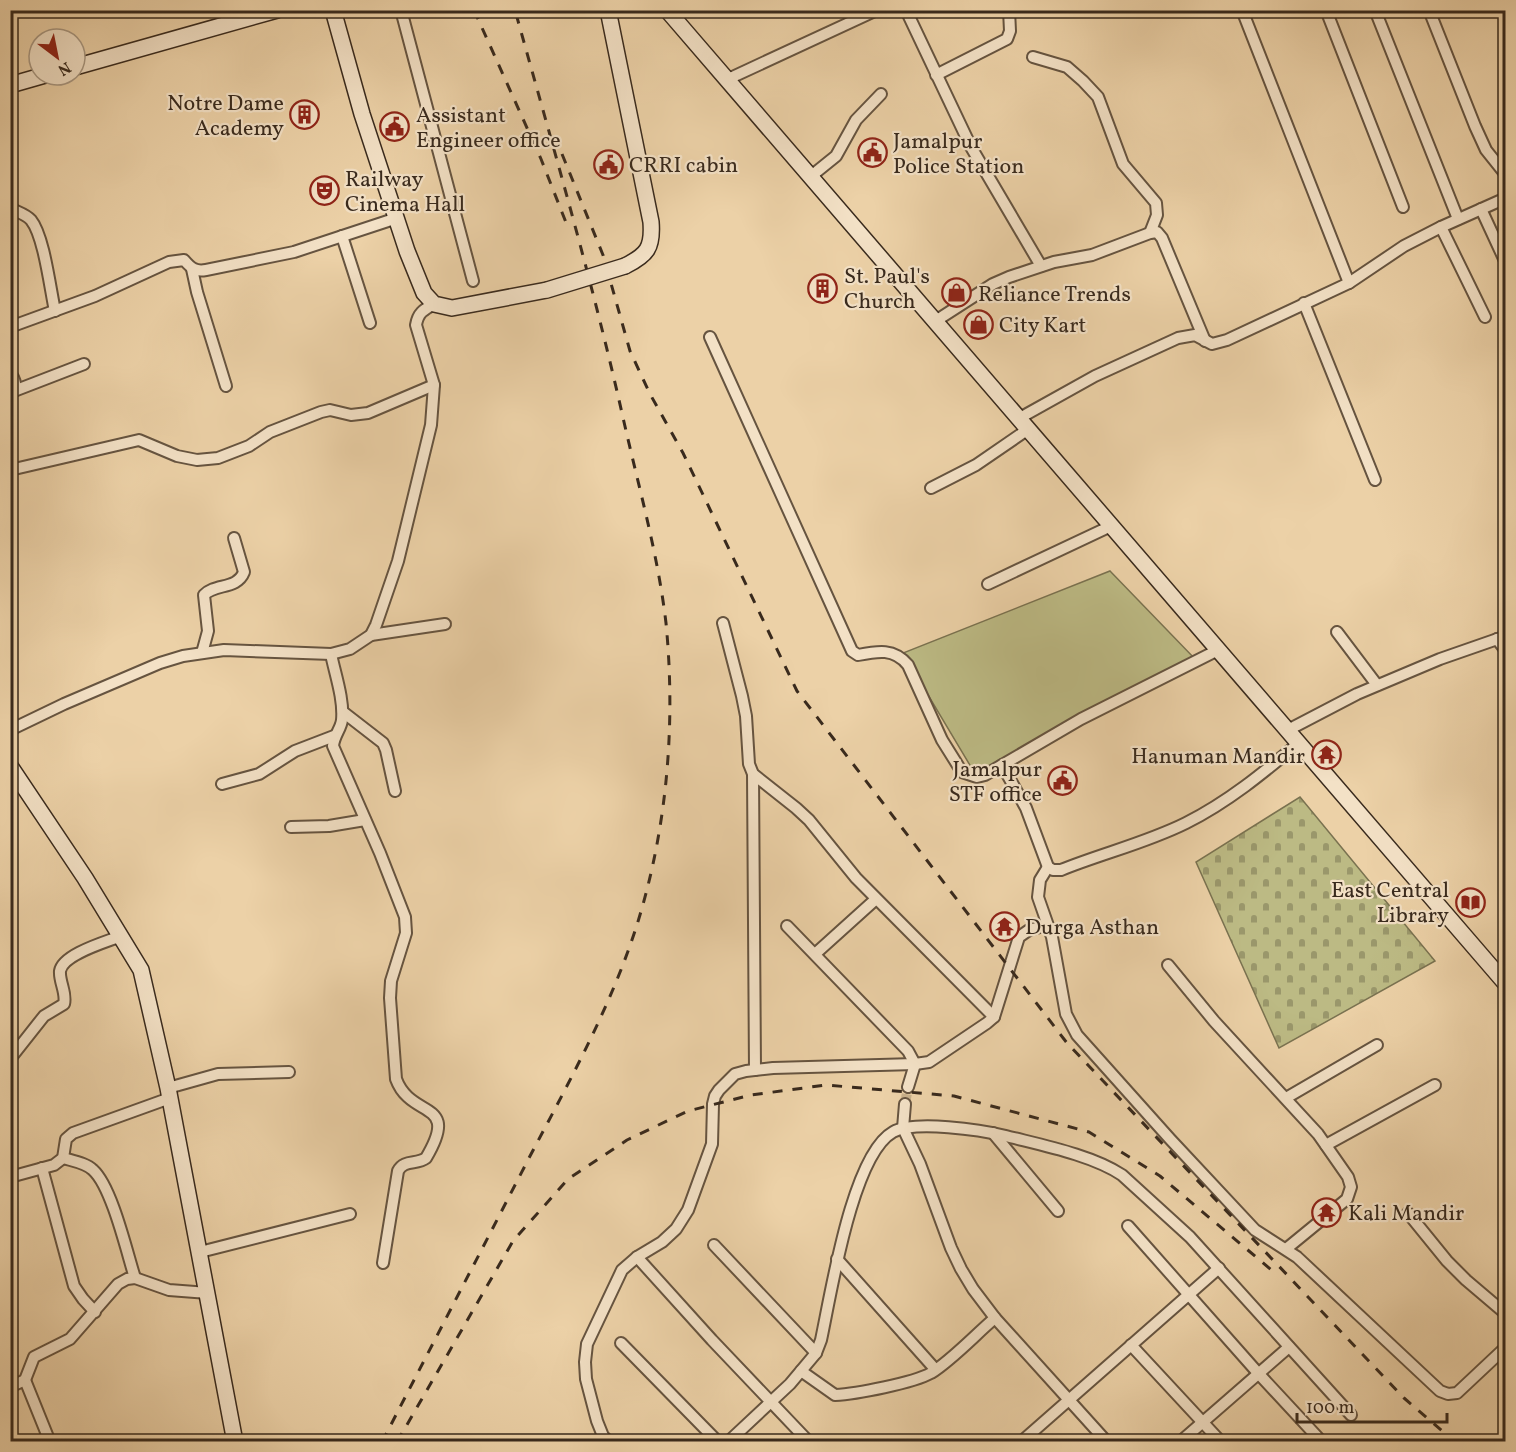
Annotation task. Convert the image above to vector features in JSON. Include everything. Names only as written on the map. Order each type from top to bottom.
[{"type":"street","points":[[87,64],[277,10]]},
{"type":"street","points":[[333,10],[362,114],[396,218],[424,292],[434,304],[452,308],[547,290],[625,266],[639,259],[649,248],[652,239],[651,222],[608,10]]},
{"type":"street","points":[[401,10],[473,280]]},
{"type":"street","points":[[667,10],[1111,526],[1213,652],[1288,730],[1404,868],[1506,984]]},
{"type":"street","points":[[726,80],[877,10]]},
{"type":"street","points":[[906,10],[971,147],[1041,266]]},
{"type":"street","points":[[936,75],[1007,39],[1010,31],[1009,10]]},
{"type":"street","points":[[1242,10],[1349,283]]},
{"type":"street","points":[[1326,10],[1403,207]]},
{"type":"street","points":[[1375,10],[1458,219]]},
{"type":"street","points":[[1429,10],[1486,150],[1506,175]]},
{"type":"street","points":[[1034,57],[1066,67],[1098,98],[1123,164],[1156,203],[1157,215],[1150,233]]},
{"type":"street","points":[[10,85],[27,80]]},
{"type":"street","points":[[810,177],[836,156],[856,120],[881,94]]},
{"type":"street","points":[[931,488],[976,465],[1022,424],[1095,376],[1178,338],[1195,335],[1212,344],[1227,340],[1349,283],[1404,246],[1506,198]]},
{"type":"street","points":[[10,208],[29,218],[34,225],[40,239],[55,311]]},
{"type":"street","points":[[1481,209],[1506,263]]},
{"type":"street","points":[[192,269],[206,270],[294,252],[396,218]]},
{"type":"street","points":[[1441,227],[1485,317]]},
{"type":"street","points":[[934,322],[993,284],[1041,266],[1092,255],[1157,232],[1162,238],[1205,341]]},
{"type":"street","points":[[342,236],[370,323]]},
{"type":"street","points":[[10,327],[95,296],[169,262],[184,260],[192,269],[226,386]]},
{"type":"street","points":[[1304,303],[1375,480]]},
{"type":"street","points":[[10,730],[64,704],[160,663],[183,656],[224,650],[331,654],[350,649],[371,634],[398,561],[431,425],[434,385],[416,325],[418,316],[423,310],[434,304]]},
{"type":"street","points":[[710,337],[852,651],[858,655],[878,651],[891,652],[900,656],[908,665],[942,740],[962,772],[977,777],[1081,719],[1213,652]]},
{"type":"street","points":[[12,393],[84,364]]},
{"type":"street","points":[[10,373],[16,383],[12,393]]},
{"type":"street","points":[[10,470],[139,440],[177,456],[197,460],[218,458],[249,446],[270,432],[321,412],[330,410],[351,415],[368,413],[434,385]]},
{"type":"street","points":[[988,584],[1111,526]]},
{"type":"street","points":[[202,653],[208,631],[204,595],[208,591],[222,588],[240,579],[244,572],[234,538]]},
{"type":"street","points":[[723,623],[746,716],[749,764],[753,774],[755,1070]]},
{"type":"street","points":[[371,634],[445,624]]},
{"type":"street","points":[[1337,632],[1377,685]]},
{"type":"street","points":[[1288,730],[1377,685],[1440,659],[1501,637],[1506,651]]},
{"type":"street","points":[[331,654],[343,712],[342,724],[334,736],[335,754],[398,897],[406,925],[406,933],[391,981],[390,998],[396,1079],[399,1090],[407,1099],[435,1114],[439,1120],[439,1128],[426,1158],[422,1161],[405,1163],[398,1171],[382,1263]]},
{"type":"street","points":[[343,712],[383,743],[395,791]]},
{"type":"street","points":[[222,784],[259,774],[295,751],[334,736]]},
{"type":"street","points":[[1002,765],[1026,808],[1048,867],[1061,870],[1138,843],[1185,823],[1232,797],[1299,743]]},
{"type":"street","points":[[10,766],[86,878],[136,959],[146,985],[208,1293],[235,1442]]},
{"type":"street","points":[[753,774],[809,820],[856,878],[994,1017]]},
{"type":"street","points":[[291,827],[329,826],[365,820]]},
{"type":"street","points":[[1048,867],[1040,880],[1038,897],[1060,972],[1066,1014],[1077,1035],[1255,1230],[1297,1257],[1440,1391],[1448,1394],[1457,1393],[1506,1347]]},
{"type":"street","points":[[815,954],[876,899]]},
{"type":"street","points":[[609,1442],[603,1436],[597,1420],[586,1379],[587,1344],[622,1270],[637,1257],[662,1242],[676,1229],[688,1210],[712,1144],[715,1096],[735,1074],[755,1070],[915,1065],[929,1062],[994,1017],[1019,938],[1029,930],[1047,925]]},
{"type":"street","points":[[787,926],[908,1052],[915,1065],[909,1087]]},
{"type":"street","points":[[10,1059],[44,1016],[64,1004],[60,974],[63,964],[77,954],[121,936]]},
{"type":"street","points":[[1168,965],[1214,1021],[1286,1098],[1326,1145],[1348,1177],[1351,1187],[1347,1199],[1286,1249]]},
{"type":"street","points":[[1286,1098],[1377,1045]]},
{"type":"street","points":[[10,1177],[54,1165],[63,1158],[66,1138],[73,1133],[219,1074],[289,1072]]},
{"type":"street","points":[[1326,1145],[1435,1085]]},
{"type":"street","points":[[905,1104],[903,1128],[920,1164],[961,1269],[978,1297],[995,1318],[1107,1442]]},
{"type":"street","points":[[728,1442],[771,1402],[816,1353],[821,1340],[837,1259],[849,1213],[869,1161],[882,1141],[903,1128],[946,1127],[993,1133],[1049,1147],[1112,1168],[1190,1237],[1351,1415]]},
{"type":"street","points":[[993,1133],[1058,1211]]},
{"type":"street","points":[[63,1158],[93,1170],[102,1182],[135,1278]]},
{"type":"street","points":[[42,1168],[74,1286],[95,1312]]},
{"type":"street","points":[[1408,1213],[1447,1261],[1506,1314]]},
{"type":"street","points":[[200,1252],[350,1214]]},
{"type":"street","points":[[1128,1226],[1322,1442]]},
{"type":"street","points":[[714,1245],[816,1353]]},
{"type":"street","points":[[637,1257],[809,1442]]},
{"type":"street","points":[[837,1259],[935,1370]]},
{"type":"street","points":[[1022,1442],[1219,1268]]},
{"type":"street","points":[[50,1442],[25,1380],[34,1357],[70,1339],[118,1284],[135,1278],[169,1290],[208,1293]]},
{"type":"street","points":[[801,1371],[835,1395],[920,1378],[935,1370],[995,1318]]},
{"type":"street","points":[[621,1343],[718,1442]]},
{"type":"street","points":[[1131,1345],[1221,1442]]},
{"type":"street","points":[[1180,1442],[1289,1347]]},
{"type":"street","points":[[10,1387],[25,1380]]},
{"type":"green space","points":[[1110,571],[1197,661],[977,777],[903,653]]},
{"type":"green space","points":[[1300,797],[1435,961],[1279,1048],[1196,862]]},
{"type":"tunnel","points":[[905,1104],[908,1087]]},
{"type":"railway","points":[[474,10],[541,159],[567,225]]},
{"type":"railway","points":[[382,1442],[573,1074],[613,989],[625,960],[646,894],[662,817],[666,778],[669,740],[669,662],[658,572],[599,318],[515,10]]},
{"type":"railway","points":[[562,154],[603,255],[630,351],[650,394],[683,453],[797,691],[1067,1043],[1404,1398],[1455,1442]]},
{"type":"railway","points":[[397,1442],[513,1241],[568,1179],[627,1140],[688,1111],[751,1095],[826,1085],[954,1096],[1089,1132],[1160,1176],[1275,1273]]},
{"type":"place","name":"Notre Dame Academy","points":[[305,115]]},
{"type":"place","name":"Assistant Engineer office","points":[[395,127]]},
{"type":"place","name":"Jamalpur Police Station","points":[[872,153]]},
{"type":"place","name":"CRRI cabin","points":[[608,164]]},
{"type":"place","name":"Railway Cinema Hall","points":[[324,191]]},
{"type":"place","name":"St. Paul's Church","points":[[823,288]]},
{"type":"place","name":"Reliance Trends","points":[[957,293]]},
{"type":"place","name":"City Kart","points":[[978,324]]},
{"type":"place","name":"Hanuman Mandir","points":[[1326,755]]},
{"type":"place","name":"Jamalpur STF office","points":[[1063,781]]},
{"type":"place","name":"East Central Library","points":[[1470,902]]},
{"type":"place","name":"Durga Asthan","points":[[1004,926]]},
{"type":"place","name":"Kali Mandir","points":[[1327,1212]]}]
